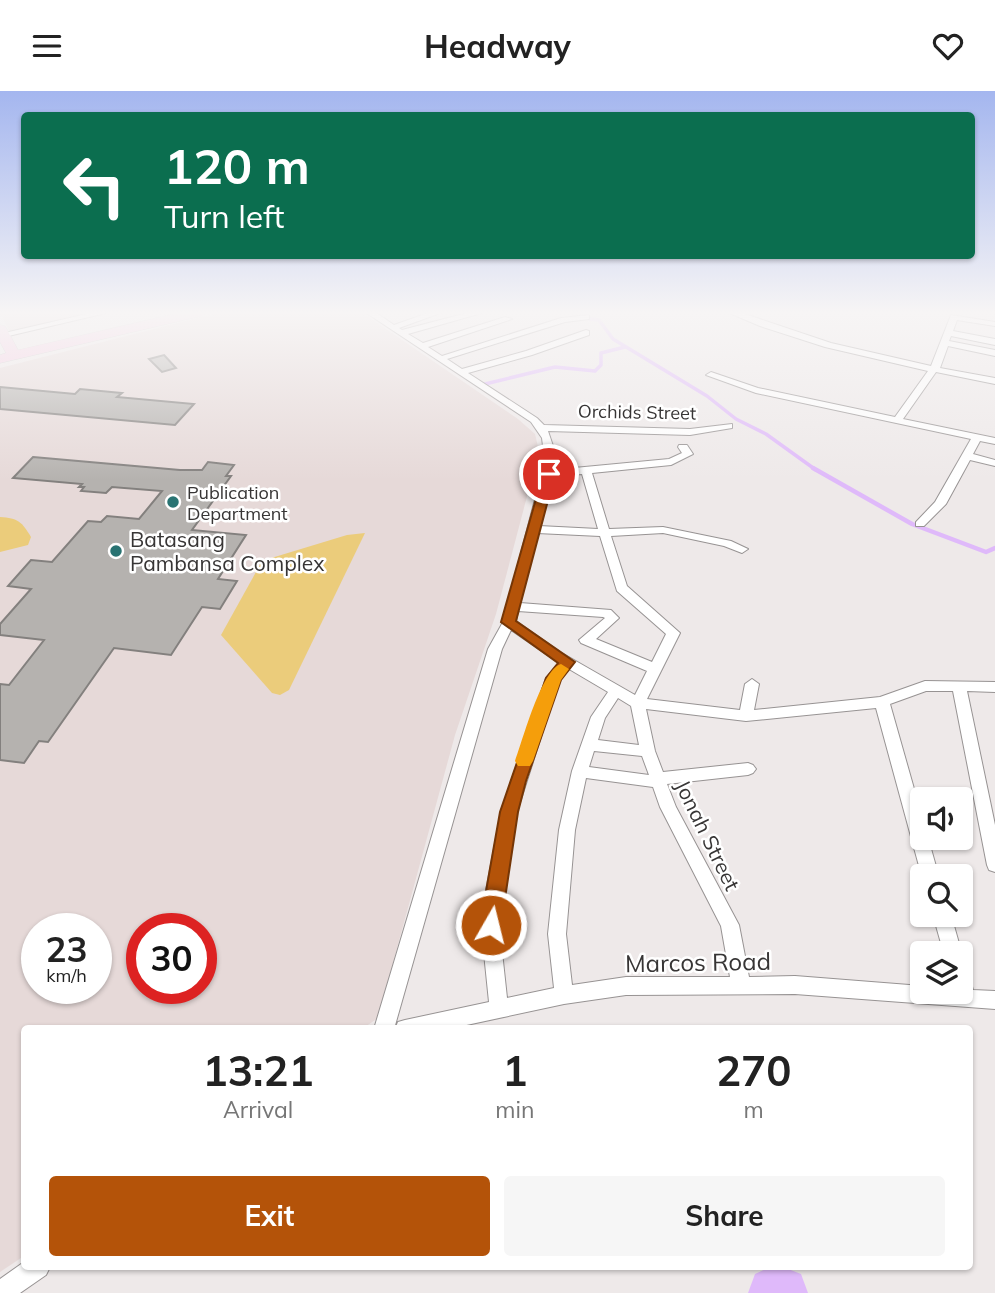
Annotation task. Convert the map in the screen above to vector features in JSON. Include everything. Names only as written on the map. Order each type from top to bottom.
[{"type":"street","points":[[385,1025],[495,649],[511,615],[549,474],[550,447],[544,428],[457,368]]},
{"type":"street","points":[[462,372],[476,368]]},
{"type":"street","points":[[935,368],[995,381]]},
{"type":"street","points":[[898,419],[935,368]]},
{"type":"street","points":[[711,375],[756,390],[995,441]]},
{"type":"street","name":"Orchids Street","points":[[544,428],[690,432],[729,426]]},
{"type":"street","points":[[920,524],[940,503],[977,437]]},
{"type":"street","points":[[549,474],[671,462],[688,454],[682,447]]},
{"type":"street","points":[[968,456],[995,463]]},
{"type":"street","points":[[586,470],[621,588],[673,633],[638,703]]},
{"type":"street","points":[[533,529],[588,533],[663,530],[727,543],[743,549]]},
{"type":"street","points":[[511,615],[603,612],[613,618],[586,641],[656,669]]},
{"type":"street","points":[[511,615],[567,662],[638,703],[746,716],[799,713],[882,702],[925,686],[995,687]]},
{"type":"street","points":[[499,1008],[491,925],[509,812],[553,678],[567,662]]},
{"type":"street","points":[[746,716],[752,684]]},
{"type":"street","points":[[959,686],[995,865]]},
{"type":"street","points":[[564,995],[557,934],[567,830],[580,771],[598,717],[616,691]]},
{"type":"street","points":[[882,702],[927,864]]},
{"type":"street","name":"Jonah Street","points":[[638,703],[657,781],[730,925],[741,985]]},
{"type":"street","points":[[589,745],[648,751]]},
{"type":"street","points":[[580,771],[657,781],[748,769]]},
{"type":"street","name":"Marcos Road","points":[[452,1024],[499,1008],[626,986],[910,987]]},
{"type":"street","name":"Marcos Road","points":[[973,992],[995,1000]]},
{"type":"street","points":[[0,1293],[34,1270]]},
{"type":"shaded area","name":"Batasang Pambansa Complex","points":[[0,368],[443,368],[518,419],[535,434],[539,451],[496,614],[455,735],[378,1018],[368,1025],[21,1025],[21,1258],[0,1272]]},
{"type":"shaded area","points":[[0,517],[11,518],[22,524],[31,537],[28,545],[0,552]]},
{"type":"shaded area","points":[[365,533],[289,690],[280,695],[272,693],[221,635],[261,563],[347,535]]},
{"type":"building","points":[[158,368],[176,368],[162,372]]},
{"type":"building","points":[[0,387],[75,394],[80,389],[122,393],[117,397],[194,404],[175,425],[0,409]]},
{"type":"building","points":[[33,457],[180,470],[202,470],[208,462],[234,465],[226,476],[231,476],[192,530],[246,535],[218,579],[237,581],[220,609],[202,607],[171,655],[114,648],[48,742],[39,741],[24,763],[0,760],[0,684],[9,685],[44,640],[0,635],[0,624],[31,589],[8,586],[31,560],[52,562],[88,521],[101,522],[107,516],[139,519],[162,491],[112,487],[106,493],[81,491],[84,487],[79,487],[82,484],[13,478]]},
{"type":"waterway","points":[[485,384],[550,368]]},
{"type":"waterway","points":[[566,368],[595,371],[598,368]]},
{"type":"waterway","points":[[661,368],[707,396],[736,419],[766,434],[814,469]]},
{"type":"waterway","points":[[814,469],[912,524],[986,552],[995,548]]},
{"type":"waterway","points":[[774,1293],[782,1293]]},
{"type":"slow traffic","points":[[524,761],[553,678],[561,669]]},
{"type":"place","name":"Publication Department","points":[[173,502]]},
{"type":"place","name":"Batasang Pambansa Complex","points":[[116,551]]},
{"type":"route","points":[[491,925],[509,812],[553,678],[567,662],[509,622],[549,474]]}]
